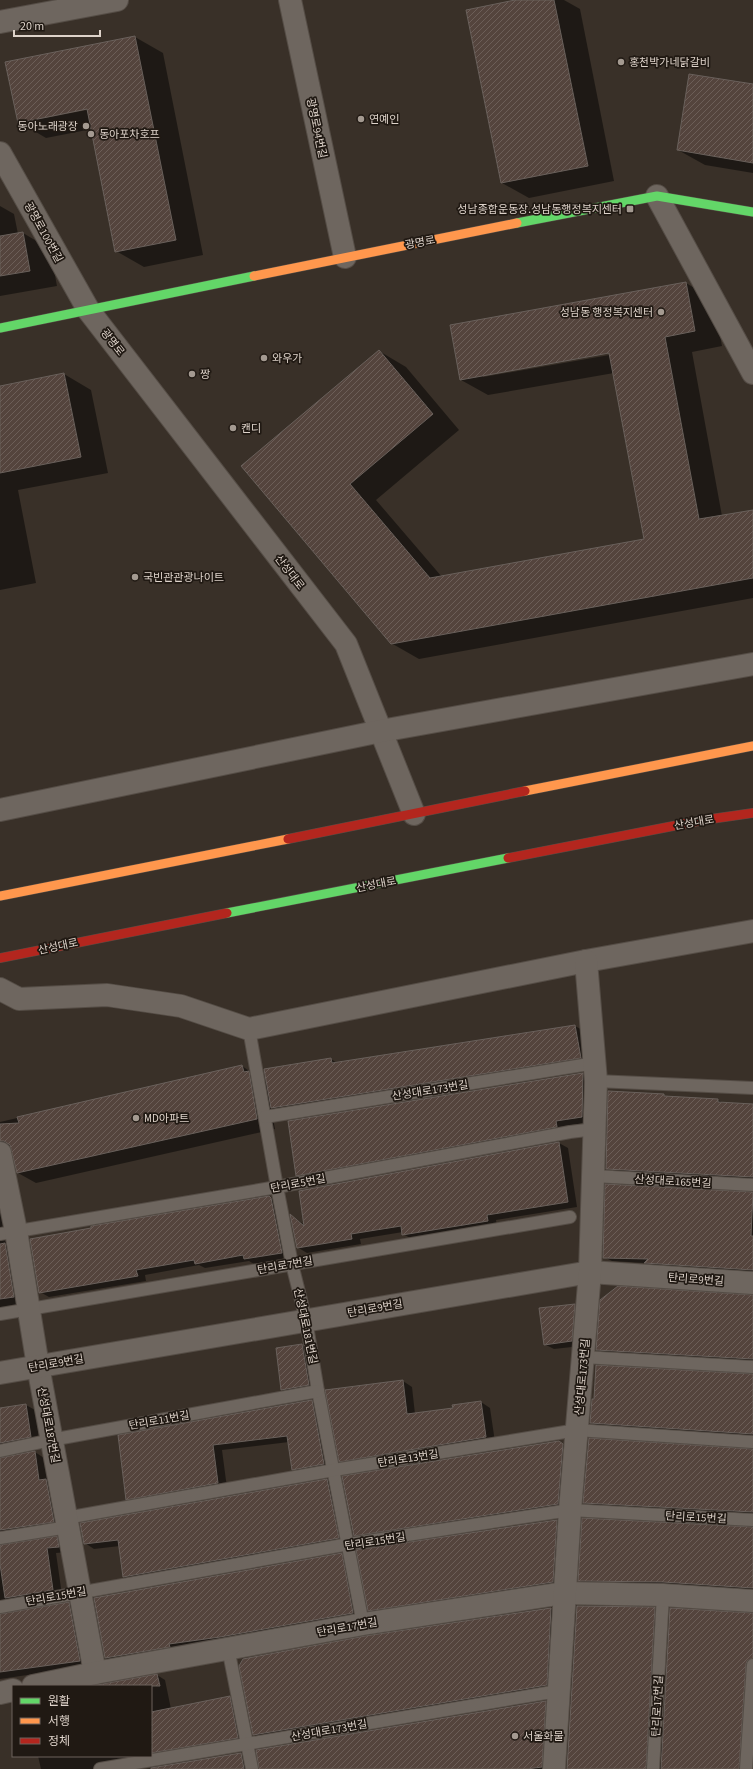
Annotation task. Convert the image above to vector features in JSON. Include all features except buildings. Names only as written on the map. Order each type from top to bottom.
[{"type":"main road","name":"광명로","points":[[0,328],[89,311],[345,256],[656,196],[753,212]]},
{"type":"main road","points":[[0,896],[753,746]]},
{"type":"main road","name":"산성대로","points":[[0,958],[704,820],[753,813]]},
{"type":"street","points":[[0,22],[117,0]]},
{"type":"street","name":"광명로94번길","points":[[290,0],[345,256]]},
{"type":"street","name":"광명로100번길","points":[[0,153],[89,311]]},
{"type":"street","points":[[656,196],[753,373]]},
{"type":"street","name":"광명로","points":[[89,311],[182,431]]},
{"type":"street","name":"산성대로","points":[[182,431],[346,644],[414,814]]},
{"type":"street","points":[[0,810],[381,731],[753,664]]},
{"type":"street","points":[[0,989],[19,999],[106,995],[181,1006],[249,1029],[586,961],[753,931]]},
{"type":"street","name":"산성대로173번길","points":[[554,1769],[570,1510],[590,1272],[594,1176],[595,1072],[586,961]]},
{"type":"street","name":"산성대로187번길","points":[[1,1160],[8,1232],[28,1309],[94,1673]]},
{"type":"street","name":"탄리로9번길","points":[[0,1373],[590,1272],[753,1283]]},
{"type":"street","name":"탄리로17번길","points":[[38,1685],[94,1673],[363,1624],[564,1593],[663,1595],[753,1601]]},
{"type":"street","points":[[0,1693],[12,1690]]},
{"type":"lane","name":"산성대로181번길","points":[[249,1029],[277,1188],[292,1264],[306,1320],[318,1391],[349,1544],[363,1624]]},
{"type":"lane","points":[[595,1072],[753,1088]]},
{"type":"lane","name":"산성대로173번길","points":[[265,1117],[595,1072]]},
{"type":"lane","name":"탄리로5번길","points":[[8,1232],[277,1188],[562,1133],[595,1129]]},
{"type":"lane","name":"산성대로165번길","points":[[594,1176],[753,1185]]},
{"type":"lane","name":"탄리로7번길","points":[[0,1314],[570,1217]]},
{"type":"lane","points":[[583,1357],[753,1367]]},
{"type":"lane","name":"탄리로11번길","points":[[0,1451],[318,1391]]},
{"type":"lane","name":"탄리로13번길","points":[[0,1538],[67,1522],[334,1470],[577,1430],[753,1442]]},
{"type":"lane","name":"탄리로15번길","points":[[0,1607],[349,1544],[570,1510],[753,1520]]},
{"type":"lane","name":"탄리로17번길","points":[[654,1769],[663,1595]]},
{"type":"lane","points":[[228,1648],[252,1769]]},
{"type":"lane","points":[[746,1769],[753,1665]]},
{"type":"lane","name":"산성대로173번길","points":[[100,1769],[558,1691]]},
{"type":"traffic: fast","points":[[517,223],[657,196],[753,212]]},
{"type":"traffic: fast","points":[[0,328],[254,276]]},
{"type":"traffic: fast","points":[[227,913],[508,858]]},
{"type":"traffic: slow","points":[[254,276],[517,223]]},
{"type":"traffic: slow","points":[[525,791],[753,746]]},
{"type":"traffic: slow","points":[[0,896],[288,839]]},
{"type":"traffic: jam","points":[[288,839],[525,791]]},
{"type":"traffic: jam","points":[[508,858],[704,820],[753,813]]},
{"type":"traffic: jam","points":[[0,958],[227,913]]},
{"type":"place","name":"홍천박가네닭갈비","points":[[621,62]]},
{"type":"place","name":"연예인","points":[[361,119]]},
{"type":"place","name":"동아노래광장","points":[[86,126]]},
{"type":"place","name":"동아포차호프","points":[[91,134]]},
{"type":"place","name":"성남종합운동장.성남동행정복지센터","points":[[630,209]]},
{"type":"place","name":"성남동 행정복지센터","points":[[661,312]]},
{"type":"place","name":"와우가","points":[[264,358]]},
{"type":"place","name":"짱","points":[[192,374]]},
{"type":"place","name":"캔디","points":[[233,428]]},
{"type":"place","name":"국빈관관광나이트","points":[[135,577]]},
{"type":"place","name":"MD아파트","points":[[136,1118]]},
{"type":"place","name":"서울화물","points":[[515,1736]]}]
